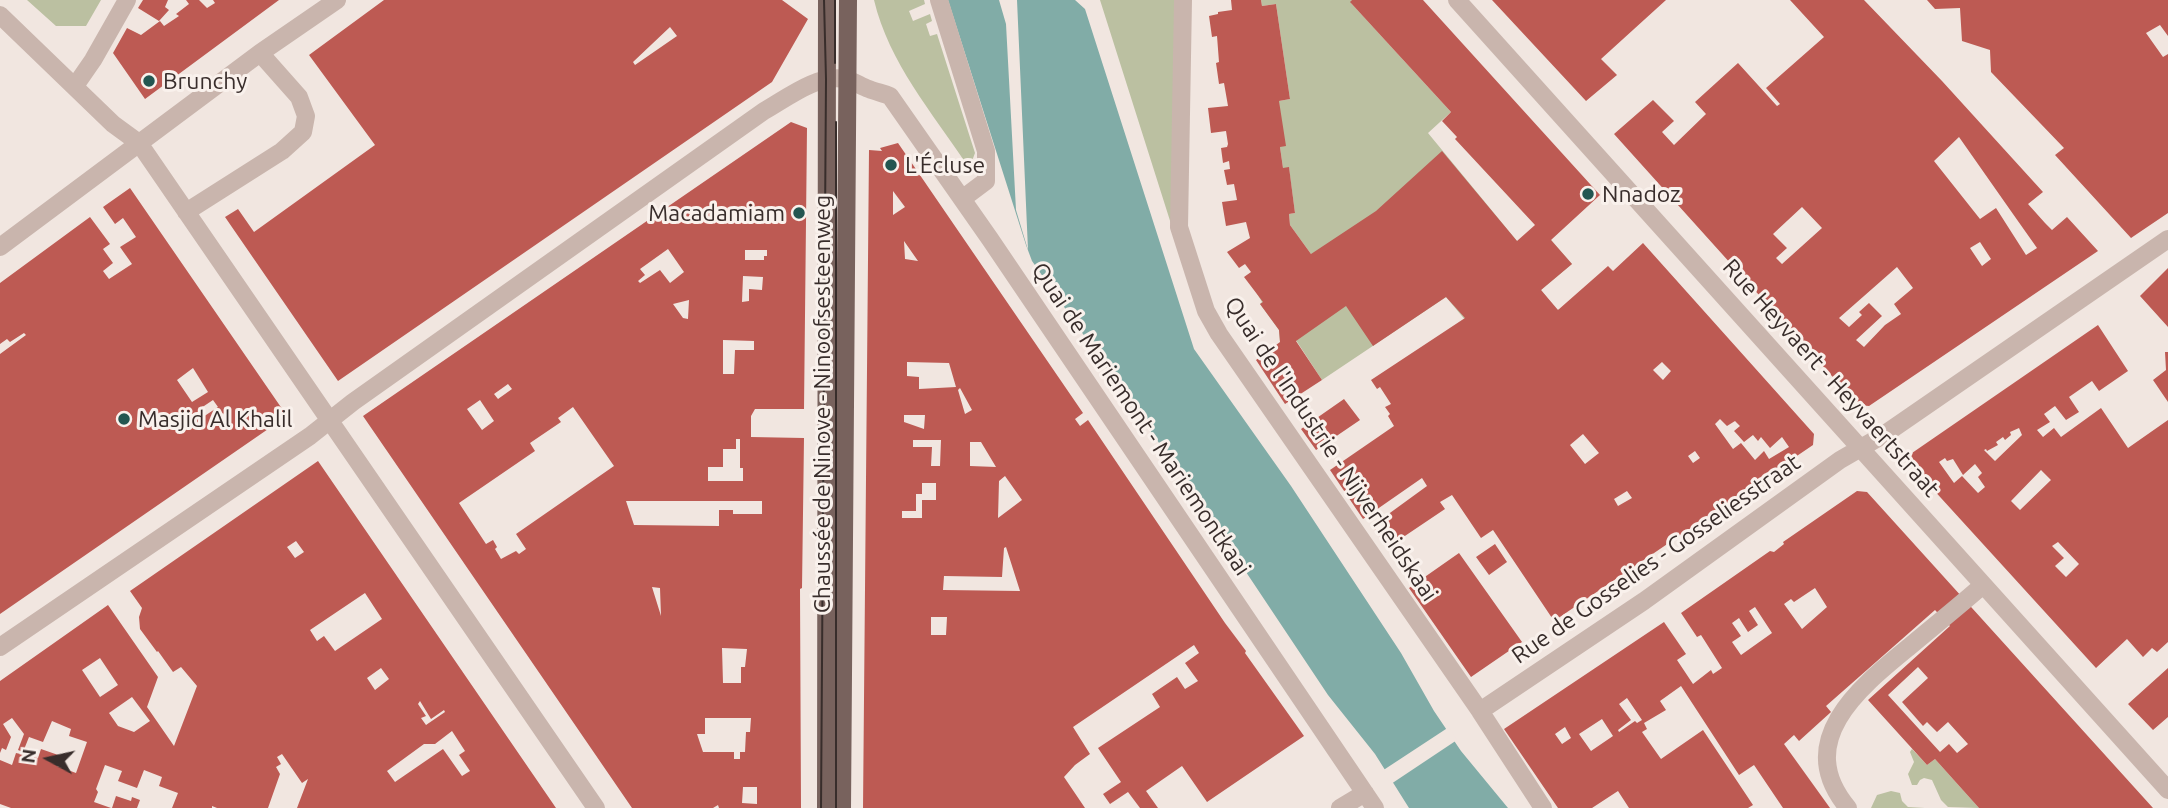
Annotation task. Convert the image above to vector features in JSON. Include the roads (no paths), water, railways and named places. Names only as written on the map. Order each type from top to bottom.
[{"type":"main road","name":"Chaussée de Ninove - Ninoofsesteenweg","points":[[832,1],[848,20],[842,808]]},
{"type":"main road","name":"Chaussée de Ninove - Ninoofsesteenweg","points":[[826,808],[828,78],[832,1]]},
{"type":"street","points":[[75,86],[127,0]]},
{"type":"street","points":[[0,247],[260,53],[338,0]]},
{"type":"street","points":[[939,0],[986,151],[986,181],[962,198]]},
{"type":"street","name":"Quai de l'Industrie - Nijverheidskaai","points":[[1184,0],[1179,227],[1206,311],[1219,334],[1480,711],[1543,808]]},
{"type":"street","name":"Rue Heyvaert - Heyvaertstraat","points":[[1457,0],[2168,790]]},
{"type":"street","points":[[0,15],[113,124],[139,143],[596,808]]},
{"type":"street","points":[[186,212],[282,151],[303,132],[306,116],[299,97],[260,53]]},
{"type":"street","points":[[0,647],[330,421],[764,111],[828,78],[848,79]]},
{"type":"street","name":"Quai de Mariemont - Mariemontkaai","points":[[848,79],[890,96],[962,198],[1370,801]]},
{"type":"street","name":"Rue de Gosselies - Gosseliesstraat","points":[[1480,711],[1644,601],[1840,460],[1897,426],[2168,239]]},
{"type":"street","points":[[1848,808],[1831,779],[1827,756],[1832,730],[1843,709],[1873,677],[1983,585]]},
{"type":"street","points":[[1340,808],[1370,801]]},
{"type":"water","points":[[948,0],[1075,0],[1085,9],[1194,349],[1291,486],[1401,653],[1434,711],[1461,751],[1508,808],[1409,808],[1375,754],[1328,695],[1180,473],[1032,261]]},
{"type":"tram line","points":[[821,808],[826,79],[824,0]]},
{"type":"tram line","points":[[835,0],[835,63]]},
{"type":"tram line","points":[[836,122],[836,808]]},
{"type":"place","name":"Brunchy","points":[[149,81]]},
{"type":"place","name":"L'Écluse","points":[[891,165]]},
{"type":"place","name":"Nnadoz","points":[[1588,194]]},
{"type":"place","name":"Macadamiam","points":[[799,213]]},
{"type":"place","name":"Masjid Al Khalil","points":[[124,419]]}]
